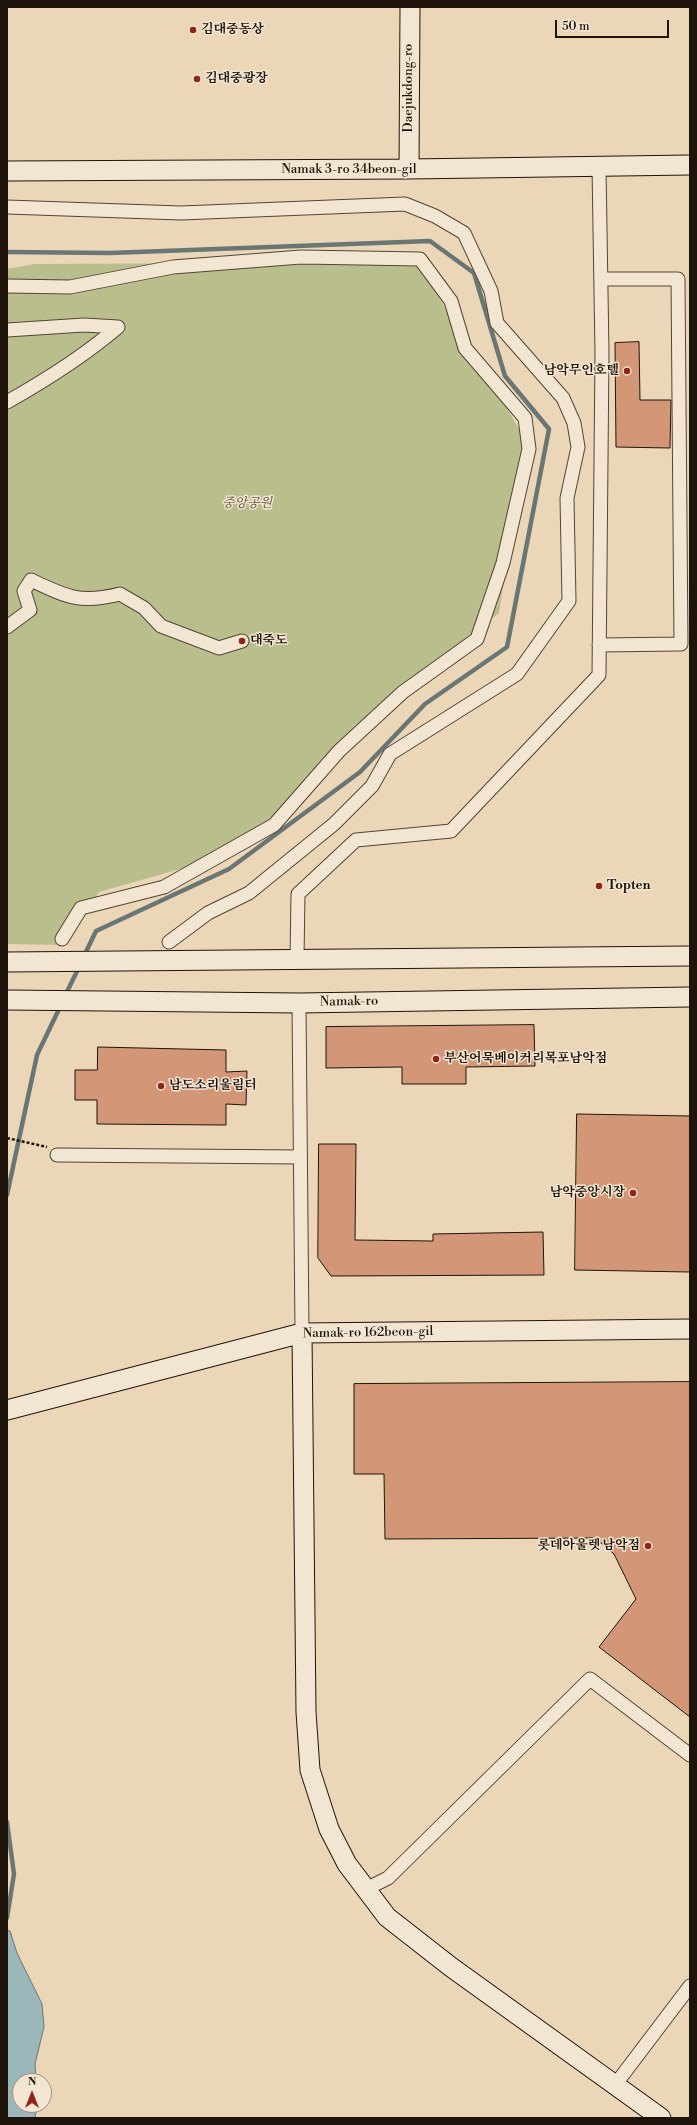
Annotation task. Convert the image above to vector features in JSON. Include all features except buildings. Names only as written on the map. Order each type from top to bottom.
[{"type":"street","name":"Daejukdong-ro","points":[[409,170],[410,7]]},
{"type":"street","name":"Namak 3-ro 34beon-gil","points":[[7,170],[409,170],[690,165]]},
{"type":"street","points":[[296,958],[298,894],[356,840],[451,831],[599,675],[601,279],[599,167]]},
{"type":"street","points":[[7,207],[181,213],[404,204],[435,216],[464,233],[491,292],[497,323],[563,398],[574,423],[578,447],[567,498],[569,601],[517,674],[390,754],[372,786],[334,824],[249,893],[208,913],[169,942]]},
{"type":"street","points":[[7,286],[70,287],[173,267],[301,257],[420,259],[451,301],[465,348],[525,418],[529,449],[503,563],[476,639],[403,692],[339,751],[274,825],[164,887],[81,908],[62,939]]},
{"type":"street","points":[[599,645],[681,644],[678,279],[601,279]]},
{"type":"street","points":[[7,330],[84,325],[118,327],[97,345],[40,384],[7,402]]},
{"type":"street","points":[[7,627],[30,610],[24,592],[31,580],[72,598],[100,599],[120,594],[144,608],[161,626],[219,648],[242,641]]},
{"type":"street","points":[[7,962],[296,958],[690,956]]},
{"type":"street","name":"Namak-ro","points":[[16,1000],[89,1002],[299,1003],[690,997]]},
{"type":"street","points":[[299,1003],[306,1712],[310,1770],[329,1829],[347,1864],[386,1917],[451,1967],[661,2118]]},
{"type":"street","points":[[57,1155],[300,1156]]},
{"type":"street","name":"Namak-ro 162beon-gil","points":[[7,1410],[302,1333],[690,1329]]},
{"type":"street","points":[[366,1889],[388,1878],[590,1679],[690,1755]]},
{"type":"street","points":[[615,2085],[690,1986]]},
{"type":"path","points":[[7,1138],[36,1144]]},
{"type":"green space","name":"중앙공원","points":[[417,262],[526,440],[499,613],[357,724],[240,852],[99,892],[64,945],[7,944],[7,269],[35,264]]},
{"type":"water","points":[[7,1930],[10,1931],[17,1953],[42,2004],[44,2027],[35,2064],[36,2073],[12,2073],[12,2113],[36,2113],[35,2118],[7,2118]]},
{"type":"waterway","points":[[7,252],[110,253],[430,241],[474,273],[505,376],[549,429],[507,647],[425,704],[360,772],[229,869],[96,931],[84,956]]},
{"type":"waterway","points":[[65,996],[79,967]]},
{"type":"waterway","points":[[7,1195],[37,1055],[61,1005]]},
{"type":"waterway","points":[[7,1822],[14,1874],[7,1918]]},
{"type":"place","name":"김대중동상","points":[[193,30]]},
{"type":"place","name":"김대중광장","points":[[197,79]]},
{"type":"place","name":"남악무인호텔","points":[[627,371]]},
{"type":"place","name":"대죽도","points":[[242,641]]},
{"type":"place","name":"Topten","points":[[599,886]]},
{"type":"place","name":"부산어묵베이커리목포남악점","points":[[436,1059]]},
{"type":"place","name":"남도소리울림터","points":[[161,1086]]},
{"type":"place","name":"남악중앙시장","points":[[633,1193]]},
{"type":"place","name":"롯데아울렛 남악점","points":[[648,1546]]}]
